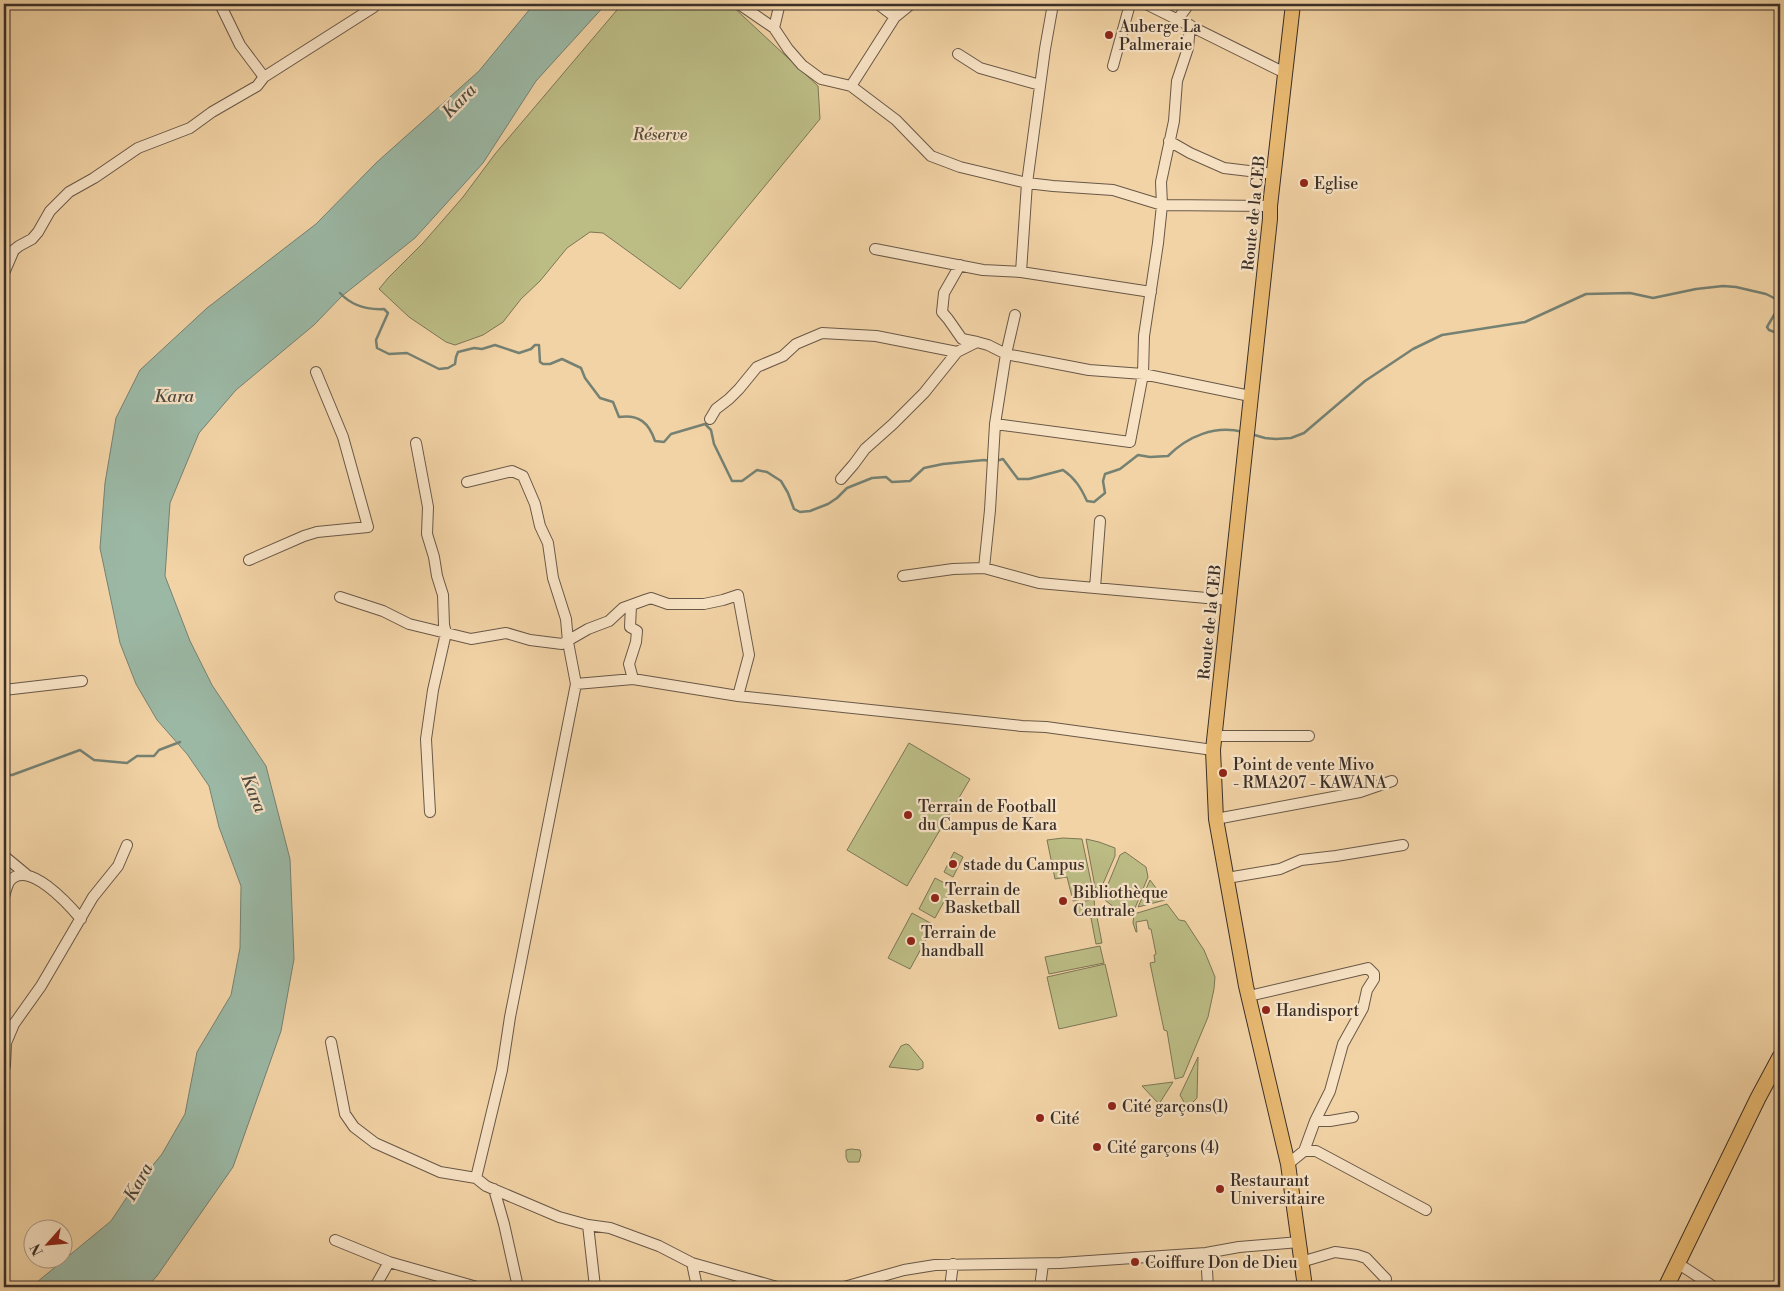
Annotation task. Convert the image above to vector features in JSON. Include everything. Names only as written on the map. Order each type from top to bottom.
[{"type":"highway","points":[[1666,1287],[1758,1098],[1780,1057]]},
{"type":"main road","name":"Route de la CEB","points":[[1293,4],[1214,743],[1216,819],[1249,996],[1288,1164],[1305,1287]]},
{"type":"street","points":[[220,4],[240,45],[264,77]]},
{"type":"street","points":[[739,4],[774,28],[788,49],[802,65],[821,80],[851,86],[896,120],[932,156],[960,167],[1027,183],[1113,190],[1162,204],[1270,206]]},
{"type":"street","points":[[774,28],[779,7],[783,4]]},
{"type":"street","points":[[878,4],[895,17]]},
{"type":"street","points":[[851,86],[895,17],[911,4]]},
{"type":"street","points":[[1022,272],[1027,183],[1053,4]]},
{"type":"street","points":[[1113,66],[1130,4]]},
{"type":"street","points":[[1146,4],[1285,73]]},
{"type":"street","points":[[1178,19],[1189,4]]},
{"type":"street","points":[[4,273],[14,250],[32,239],[50,211],[69,192],[94,178],[138,148],[190,128],[212,112],[257,86],[264,77],[374,7]]},
{"type":"street","points":[[995,424],[1130,442],[1143,374],[1144,336],[1162,204],[1161,182],[1174,121],[1177,81],[1188,48],[1190,25]]},
{"type":"street","points":[[958,54],[980,68],[1040,85]]},
{"type":"street","points":[[1169,141],[1190,153],[1224,168],[1274,174]]},
{"type":"street","points":[[875,249],[983,270],[1022,272],[1151,292]]},
{"type":"street","points":[[960,265],[944,293],[942,312],[962,340],[988,345],[1006,354],[1089,370],[1143,374],[1250,396]]},
{"type":"street","points":[[984,568],[990,510],[995,424],[1006,354],[1015,315]]},
{"type":"street","points":[[710,419],[716,408],[729,400],[740,389],[757,367],[783,356],[796,344],[822,333],[876,336],[957,352]]},
{"type":"street","points":[[841,479],[865,449],[924,393],[957,352],[977,342]]},
{"type":"street","points":[[249,560],[317,532],[368,527],[343,437],[316,372]]},
{"type":"street","points":[[416,443],[428,507],[427,534],[443,595],[446,632],[433,690],[426,739],[430,812]]},
{"type":"street","points":[[467,482],[512,471],[523,476],[540,526],[548,543],[553,578],[566,619],[568,642],[576,684],[510,1017],[502,1070],[476,1178]]},
{"type":"street","points":[[1095,588],[1100,521]]},
{"type":"street","points":[[902,576],[953,569],[984,568],[1039,583],[1229,600]]},
{"type":"street","points":[[340,597],[383,611],[408,624],[471,639],[506,633],[562,644],[588,629],[609,621],[623,608],[651,598],[668,604],[704,604],[738,595],[749,655],[738,696]]},
{"type":"street","points":[[631,606],[630,627],[637,631],[636,642],[629,664],[633,679]]},
{"type":"street","points":[[576,684],[633,679],[738,696],[1003,724],[1214,743],[1309,736]]},
{"type":"street","points":[[4,690],[82,681]]},
{"type":"street","points":[[1216,819],[1360,792],[1392,781]]},
{"type":"street","points":[[4,1069],[6,1065],[6,1043],[14,1024],[41,986],[93,897],[118,866],[127,845]]},
{"type":"street","points":[[1227,878],[1280,868],[1301,860],[1403,845]]},
{"type":"street","points":[[4,856],[27,875],[42,883],[62,898],[81,919]]},
{"type":"street","points":[[4,897],[10,881],[18,876],[27,875]]},
{"type":"street","points":[[1249,996],[1368,968],[1374,974],[1363,1008],[1343,1044],[1330,1091],[1315,1121],[1304,1151],[1288,1164]]},
{"type":"street","points":[[330,1042],[345,1114],[354,1126],[375,1143],[440,1172],[476,1178],[486,1186],[559,1217],[588,1225],[610,1228],[660,1246],[692,1263],[772,1287]]},
{"type":"street","points":[[1315,1121],[1330,1121],[1353,1117]]},
{"type":"street","points":[[1304,1151],[1316,1151],[1426,1210]]},
{"type":"street","points":[[494,1189],[518,1287]]},
{"type":"street","points":[[588,1225],[594,1287]]},
{"type":"street","points":[[335,1240],[389,1262],[477,1287]]},
{"type":"street","points":[[844,1287],[904,1270],[953,1264],[1043,1264],[1206,1253],[1239,1247],[1299,1242]]},
{"type":"street","points":[[1302,1262],[1335,1252],[1357,1255],[1366,1258],[1386,1279]]},
{"type":"street","points":[[1206,1253],[1208,1287]]},
{"type":"street","points":[[375,1287],[389,1262]]},
{"type":"street","points":[[692,1263],[697,1287]]},
{"type":"street","points":[[950,1287],[953,1264]]},
{"type":"street","points":[[1040,1287],[1043,1264]]},
{"type":"street","points":[[1677,1265],[1685,1268],[1714,1287]]},
{"type":"green space","name":"Réserve","points":[[622,4],[730,4],[818,86],[820,119],[680,289],[603,233],[590,232],[567,248],[503,322],[483,335],[455,345],[446,342],[409,317],[379,289],[463,197],[495,154]]},
{"type":"green space","name":"Terrain de Football du Campus de Kara","points":[[909,743],[970,779],[907,886],[847,850]]},
{"type":"green space","points":[[1063,838],[1082,839],[1094,896],[1073,901],[1067,877],[1055,879],[1047,840]]},
{"type":"green space","points":[[1086,839],[1115,848],[1115,856],[1099,893],[1096,892]]},
{"type":"green space","name":"stade du Campus","points":[[954,852],[963,857],[953,877],[944,872]]},
{"type":"green space","points":[[1125,852],[1146,867],[1148,877],[1135,908],[1120,912],[1105,900],[1104,894],[1120,855]]},
{"type":"green space","name":"Terrain de Basketball","points":[[935,878],[952,887],[935,918],[919,909]]},
{"type":"green space","points":[[1150,880],[1165,900],[1138,907]]},
{"type":"green space","points":[[1094,899],[1095,912],[1078,915],[1076,903]]},
{"type":"green space","points":[[1167,904],[1179,920],[1185,921],[1204,950],[1215,977],[1208,1017],[1183,1077],[1175,1079],[1167,1031],[1164,1030],[1150,963],[1155,962],[1154,955],[1156,954],[1151,929],[1149,929],[1147,920],[1136,922],[1136,932],[1133,923],[1134,914]]},
{"type":"green space","name":"Terrain de handball","points":[[912,913],[934,925],[910,969],[888,958]]},
{"type":"green space","points":[[1097,917],[1102,943],[1096,944],[1091,918]]},
{"type":"green space","points":[[1100,946],[1104,963],[1049,974],[1045,957]]},
{"type":"green space","points":[[1105,964],[1117,1016],[1059,1029],[1047,977]]},
{"type":"green space","points":[[906,1044],[923,1062],[923,1068],[918,1070],[889,1067],[901,1046]]},
{"type":"green space","points":[[1198,1057],[1197,1098],[1192,1103],[1185,1104],[1180,1095]]},
{"type":"green space","points":[[1173,1082],[1159,1104],[1142,1086]]},
{"type":"green space","points":[[846,1150],[860,1150],[859,1162],[848,1162]]},
{"type":"water","name":"Kara","points":[[534,4],[606,4],[536,81],[483,163],[415,238],[342,296],[314,325],[236,390],[199,433],[170,503],[165,576],[190,641],[212,685],[266,766],[290,859],[294,959],[281,1031],[233,1167],[157,1276],[147,1287],[31,1287],[54,1268],[72,1268],[72,1253],[111,1221],[129,1194],[162,1154],[185,1114],[197,1052],[231,995],[240,948],[241,886],[219,827],[209,786],[187,754],[157,720],[136,684],[120,643],[100,548],[105,483],[116,418],[140,370],[207,308],[316,224],[377,162],[479,71]]},
{"type":"waterway","points":[[1251,434],[1276,439],[1291,438],[1304,433],[1365,381],[1413,349],[1442,335],[1525,322],[1586,294],[1630,293],[1653,298],[1696,289],[1723,286],[1766,294],[1780,303]]},
{"type":"waterway","points":[[340,293],[355,304],[366,308],[384,309],[388,313],[376,340],[377,348],[389,354],[407,353],[439,369],[448,368],[455,364],[458,352],[474,348],[482,349],[495,345],[519,353],[539,345],[540,362],[550,364],[562,359],[581,368],[585,378],[600,398],[613,402],[619,417],[632,417],[642,421],[650,429],[655,441],[664,442],[671,434],[705,424],[711,430],[714,444],[732,481],[742,481],[757,470],[767,472],[781,481],[794,509],[800,512],[810,511],[828,504],[847,488],[872,478],[886,477],[892,482],[910,481],[924,468],[943,464],[991,461]]},
{"type":"waterway","points":[[1780,305],[1767,327],[1769,330],[1780,334]]},
{"type":"waterway","points":[[996,461],[1003,459],[1018,479],[1029,479],[1063,470],[1071,476],[1087,501],[1094,502],[1105,493],[1103,481],[1105,474],[1120,469],[1138,455],[1150,457],[1168,456],[1184,443],[1212,431],[1233,430],[1243,432]]},
{"type":"waterway","points":[[4,775],[12,775],[80,750],[94,760],[127,763],[137,756],[154,756],[159,750],[180,742]]},
{"type":"place","name":"Auberge La Palmeraie","points":[[1109,35]]},
{"type":"place","name":"Eglise","points":[[1304,183]]},
{"type":"place","name":"Point de vente Mivo - RMA207 - KAWANA","points":[[1223,773]]},
{"type":"place","name":"Terrain de Football du Campus de Kara","points":[[908,815]]},
{"type":"place","name":"stade du Campus","points":[[953,864]]},
{"type":"place","name":"Terrain de Basketball","points":[[935,898]]},
{"type":"place","name":"Bibliothèque Centrale","points":[[1063,901]]},
{"type":"place","name":"Terrain de handball","points":[[911,941]]},
{"type":"place","name":"Handisport","points":[[1266,1010]]},
{"type":"place","name":"Cité garçons(1)","points":[[1112,1106]]},
{"type":"place","name":"Cité","points":[[1040,1118]]},
{"type":"place","name":"Cité garçons (4)","points":[[1097,1147]]},
{"type":"place","name":"Restaurant Universitaire","points":[[1220,1189]]},
{"type":"place","name":"Coiffure Don de Dieu","points":[[1135,1262]]}]
